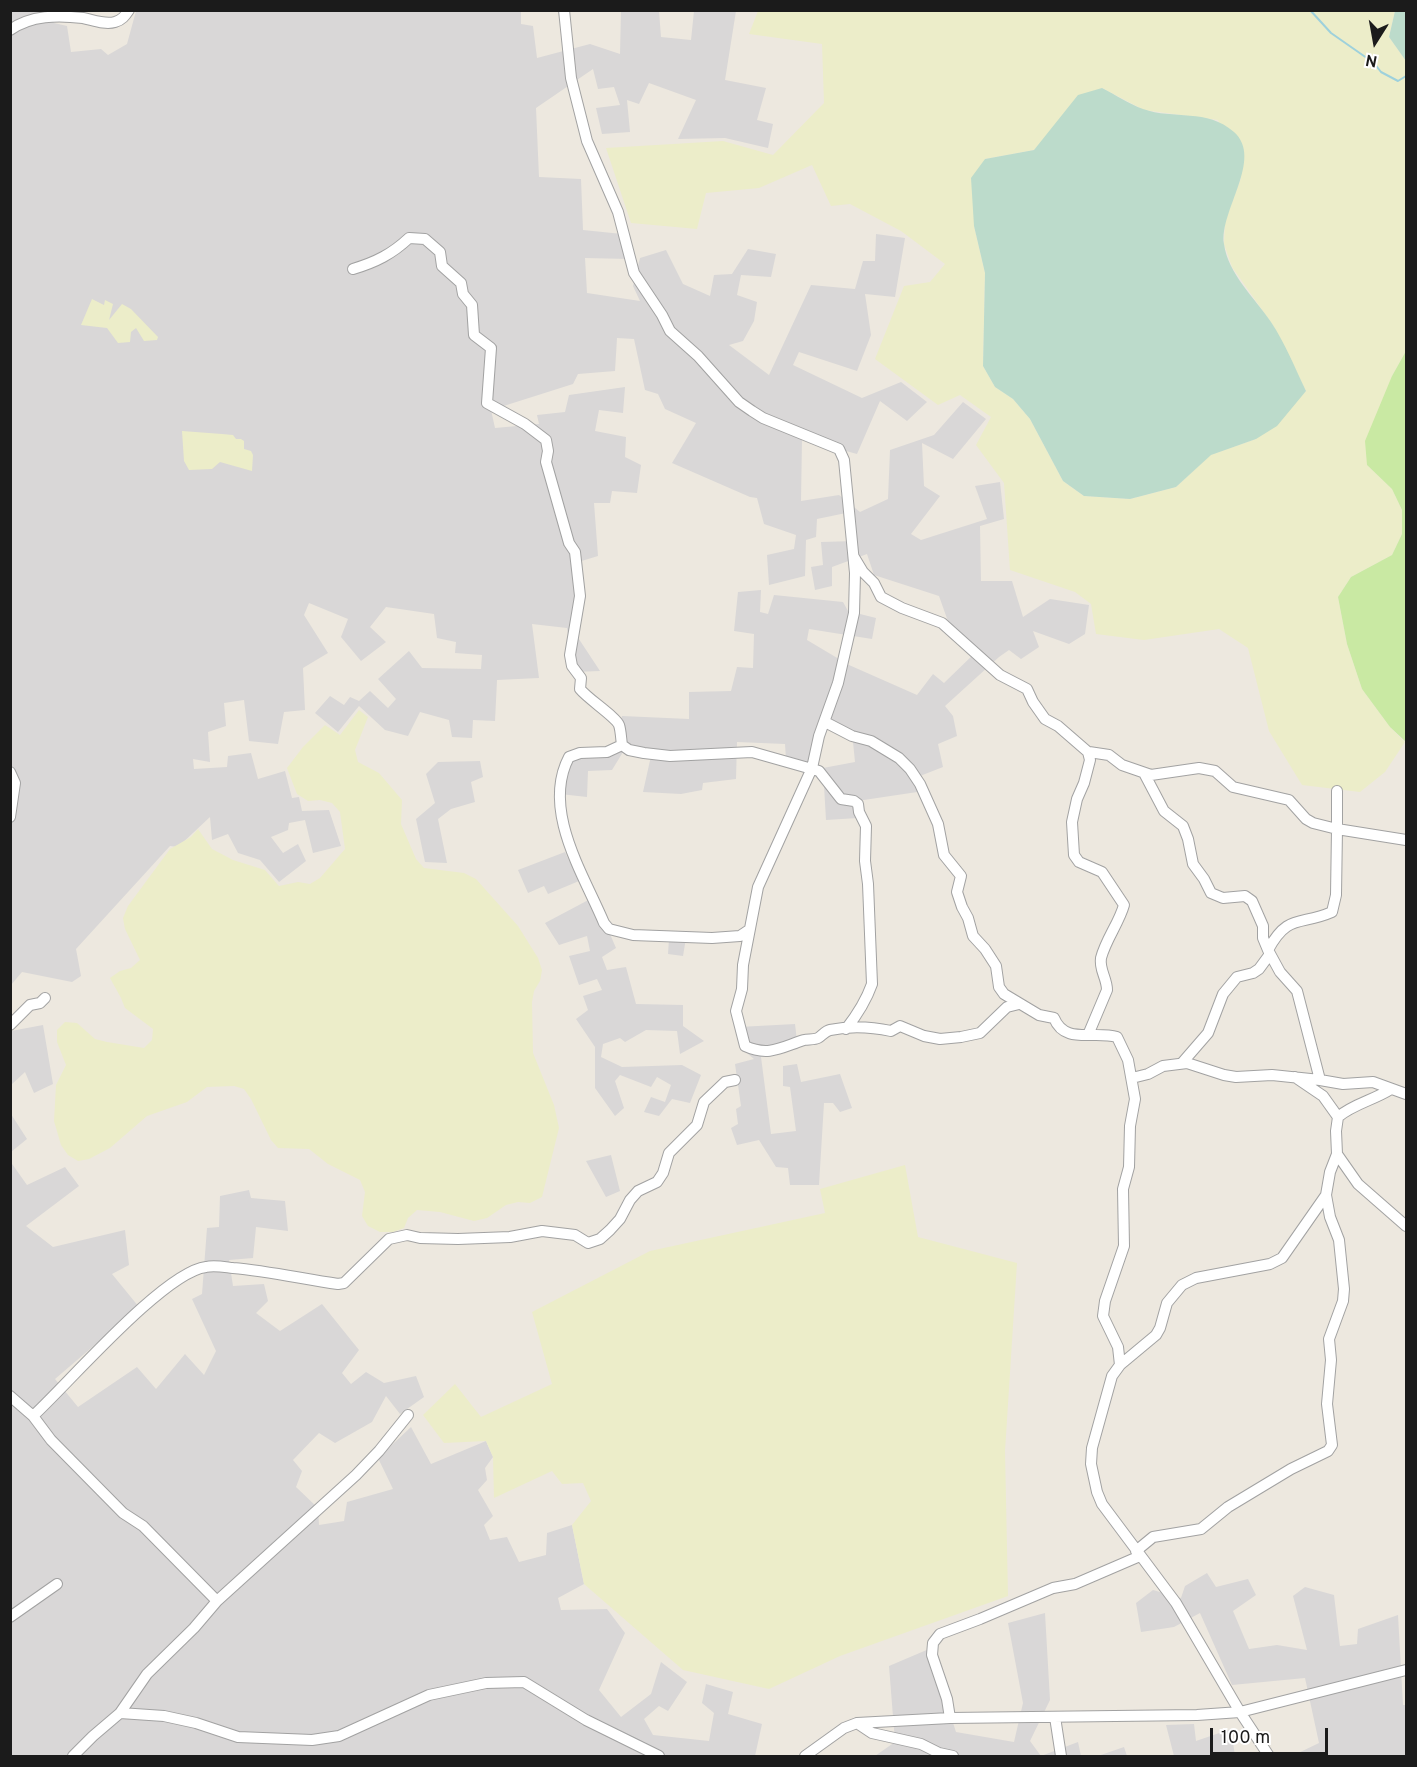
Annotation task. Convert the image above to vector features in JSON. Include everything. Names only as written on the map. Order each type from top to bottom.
[{"type":"street","points":[[10,30],[21,22],[37,18],[82,18],[113,23],[123,18],[129,10]]},
{"type":"street","points":[[564,10],[569,63],[587,141],[618,212],[634,273],[670,331],[698,356],[739,402],[763,418],[839,449],[844,459],[855,573],[854,613],[838,683],[812,768],[758,887],[743,965],[742,989],[736,1011],[745,1046],[756,1051],[770,1051],[817,1038],[827,1030],[877,1028],[891,1031],[900,1026],[924,1036],[940,1039],[961,1037],[980,1033],[1007,1007],[1019,1004]]},
{"type":"street","points":[[353,269],[379,261],[410,238],[425,239],[440,252],[442,266],[461,283],[462,294],[472,305],[474,335],[490,348],[487,403],[525,424],[546,440],[548,451],[546,462],[569,543],[575,552],[580,596],[570,655],[572,666],[581,678],[580,689],[589,700],[619,723],[622,745],[629,750],[670,756],[752,752],[819,771],[841,800],[854,801],[858,804],[859,812],[866,825],[865,861],[872,984],[859,1012],[846,1029]]},
{"type":"street","points":[[853,555],[874,582],[881,597],[902,608],[942,623],[993,669],[1027,689],[1045,719],[1058,726],[1089,753],[1108,755],[1122,765],[1150,775],[1199,768],[1215,771],[1233,787],[1289,800],[1313,824],[1407,840]]},
{"type":"street","points":[[825,722],[852,736],[871,741],[899,758],[915,777],[938,824],[944,855],[961,876],[957,892],[973,936],[996,966],[999,987],[1004,994],[1040,1015],[1054,1018],[1058,1028],[1070,1034],[1104,1034],[1117,1037],[1128,1060],[1135,1099],[1130,1126],[1129,1167],[1124,1189],[1124,1246],[1105,1301],[1103,1316],[1118,1347],[1120,1365]]},
{"type":"street","points":[[622,745],[607,752],[580,753],[569,757],[562,778],[560,797],[569,844],[578,869],[584,876],[604,923],[609,929],[633,936],[712,938],[740,936],[750,930]]},
{"type":"street","points":[[1088,1035],[1107,990],[1107,983],[1101,971],[1101,959],[1124,905],[1102,872],[1079,862],[1074,855],[1072,822],[1090,760],[1089,753]]},
{"type":"street","points":[[10,772],[13,783],[10,817]]},
{"type":"street","points":[[1144,773],[1164,811],[1183,826],[1193,864],[1204,879],[1210,894],[1223,898],[1245,896],[1252,900],[1263,926],[1263,938],[1269,952],[1280,972],[1297,991],[1320,1080]]},
{"type":"street","points":[[1182,1063],[1208,1033],[1223,994],[1237,977],[1253,973],[1269,952],[1276,934],[1288,924],[1332,912],[1336,895],[1337,791]]},
{"type":"street","points":[[10,1024],[30,1005],[40,1003],[45,998]]},
{"type":"street","points":[[1132,1078],[1148,1074],[1163,1066],[1182,1063],[1224,1075],[1272,1075],[1343,1084],[1372,1082],[1407,1094]]},
{"type":"street","points":[[1295,1077],[1323,1096],[1338,1117]]},
{"type":"street","points":[[33,1416],[138,1311],[184,1275],[196,1269],[207,1266],[244,1269],[338,1284],[344,1283],[389,1239],[407,1235],[420,1238],[510,1238],[542,1231],[575,1235],[588,1243],[594,1242],[620,1219],[630,1200],[638,1191],[657,1182],[663,1173],[669,1153],[697,1125],[704,1102],[725,1082],[735,1080]]},
{"type":"street","points":[[950,1718],[947,1699],[932,1655],[933,1642],[940,1634],[1053,1588],[1076,1584],[1138,1554],[1153,1537],[1201,1528],[1228,1508],[1291,1469],[1328,1451],[1332,1445],[1327,1404],[1331,1360],[1329,1339],[1343,1301],[1344,1289],[1338,1240],[1330,1217],[1326,1195],[1330,1172],[1337,1154],[1338,1117],[1345,1111],[1391,1089]]},
{"type":"street","points":[[1337,1154],[1358,1184],[1407,1226]]},
{"type":"street","points":[[1269,1756],[1176,1604],[1102,1504],[1091,1464],[1092,1448],[1112,1376],[1120,1365],[1156,1335],[1167,1303],[1182,1285],[1196,1278],[1270,1264],[1282,1258],[1326,1195]]},
{"type":"street","points":[[12,1398],[33,1416],[51,1440],[123,1513],[143,1526],[217,1601]]},
{"type":"street","points":[[73,1756],[120,1713],[147,1674],[194,1628],[217,1601],[356,1475],[408,1415]]},
{"type":"street","points":[[10,1617],[57,1584]]},
{"type":"street","points":[[805,1756],[844,1728],[857,1723],[950,1718],[1197,1715],[1240,1712],[1407,1670]]},
{"type":"street","points":[[120,1713],[164,1716],[196,1723],[238,1737],[323,1739],[352,1731],[429,1695],[486,1683],[517,1681],[524,1682],[586,1720],[659,1756]]},
{"type":"street","points":[[1055,1717],[1061,1756]]},
{"type":"street","points":[[857,1723],[872,1733],[887,1738],[921,1743],[939,1753],[953,1756]]},
{"type":"shaded area","points":[[11,11],[51,11],[54,23],[67,26],[71,52],[101,49],[108,55],[127,44],[136,11],[521,11],[521,24],[533,26],[537,58],[590,44],[620,54],[621,11],[659,11],[661,37],[691,40],[694,11],[736,11],[725,80],[766,88],[757,120],[773,124],[768,148],[725,138],[678,139],[696,100],[649,83],[639,104],[627,100],[630,132],[602,134],[596,108],[620,105],[614,87],[598,89],[593,69],[536,108],[539,177],[581,179],[583,230],[622,234],[629,259],[585,258],[587,293],[640,301],[633,286],[640,258],[666,250],[683,284],[710,296],[714,275],[732,274],[748,249],[776,254],[771,277],[741,275],[737,295],[757,302],[754,321],[743,341],[729,345],[769,375],[811,285],[855,289],[863,261],[875,261],[876,234],[905,238],[895,297],[865,294],[871,335],[857,371],[799,352],[793,365],[862,398],[901,382],[927,402],[907,421],[880,401],[857,454],[802,439],[801,501],[839,495],[860,512],[888,499],[890,450],[934,435],[963,402],[986,419],[953,459],[922,443],[924,486],[940,496],[911,534],[921,540],[987,519],[975,486],[1000,482],[1004,519],[980,526],[981,581],[1012,581],[1023,617],[1050,599],[1089,605],[1085,634],[1069,644],[1033,631],[1039,647],[1021,659],[1009,650],[999,657],[945,706],[953,716],[957,736],[938,744],[943,767],[920,776],[924,791],[857,801],[858,818],[826,820],[823,768],[855,762],[853,742],[819,724],[808,763],[786,759],[785,744],[737,742],[736,779],[703,783],[702,790],[681,794],[643,792],[651,756],[623,752],[612,770],[588,771],[587,797],[560,794],[566,753],[608,754],[618,743],[622,716],[689,719],[689,692],[731,691],[737,667],[753,668],[754,634],[734,631],[738,592],[761,590],[760,612],[768,614],[774,595],[843,602],[848,611],[876,618],[872,639],[809,629],[807,640],[849,665],[917,695],[933,674],[944,683],[978,650],[955,641],[939,596],[874,575],[867,554],[832,567],[832,586],[815,590],[811,567],[823,565],[821,542],[855,541],[846,513],[817,519],[816,537],[806,540],[805,576],[769,585],[767,555],[794,549],[796,535],[764,524],[757,498],[672,463],[696,423],[665,409],[658,394],[645,390],[634,339],[617,338],[615,371],[578,374],[573,384],[491,410],[495,428],[539,424],[537,415],[565,412],[569,395],[625,387],[623,413],[599,410],[595,431],[626,437],[625,457],[641,465],[637,493],[612,491],[610,503],[594,503],[598,556],[575,563],[581,608],[571,627],[600,671],[574,672],[567,628],[532,624],[539,678],[497,680],[495,721],[473,720],[472,738],[452,737],[449,720],[420,712],[408,736],[385,730],[359,706],[338,732],[315,713],[330,696],[344,705],[350,697],[359,701],[370,691],[388,708],[396,699],[378,679],[409,651],[422,668],[481,669],[482,655],[455,653],[456,642],[437,638],[434,614],[386,607],[370,627],[386,642],[361,661],[341,637],[348,619],[309,603],[304,615],[328,653],[303,668],[305,710],[284,712],[278,744],[249,741],[244,700],[224,703],[226,726],[208,732],[210,762],[193,759],[194,769],[227,767],[228,756],[251,753],[258,779],[285,771],[292,798],[299,797],[302,811],[329,810],[341,846],[313,853],[305,820],[289,823],[288,830],[271,837],[283,853],[298,844],[306,861],[279,882],[260,860],[238,853],[228,834],[212,840],[210,817],[178,847],[170,846],[76,949],[81,976],[72,982],[22,972],[11,985]]},
{"type":"shaded area","points":[[480,761],[483,777],[471,782],[475,802],[451,809],[438,819],[447,863],[425,862],[416,819],[435,803],[426,774],[438,762]]},
{"type":"shaded area","points":[[565,852],[579,881],[548,894],[544,886],[528,893],[518,870]]},
{"type":"shaded area","points":[[594,897],[616,948],[602,957],[607,970],[626,967],[636,1004],[683,1005],[683,1026],[704,1041],[680,1054],[677,1031],[646,1030],[625,1042],[620,1038],[603,1044],[601,1057],[622,1067],[682,1065],[701,1075],[690,1103],[672,1099],[659,1116],[644,1112],[651,1097],[665,1102],[671,1085],[657,1077],[651,1087],[620,1075],[615,1081],[624,1108],[615,1116],[595,1088],[595,1047],[576,1019],[588,1010],[583,996],[602,990],[597,979],[579,985],[569,956],[590,951],[587,936],[559,945],[545,923]]},
{"type":"shaded area","points":[[686,938],[683,956],[668,954],[669,939]]},
{"type":"shaded area","points":[[795,1024],[798,1049],[761,1057],[771,1134],[796,1131],[790,1087],[783,1086],[783,1066],[797,1064],[801,1082],[840,1074],[852,1108],[840,1112],[833,1103],[824,1103],[819,1185],[790,1185],[788,1168],[776,1167],[759,1140],[737,1145],[731,1128],[738,1124],[736,1109],[741,1106],[735,1064],[754,1059],[741,1048],[739,1027]]},
{"type":"shaded area","points":[[43,1025],[53,1084],[34,1093],[25,1072],[11,1085],[11,1031]]},
{"type":"shaded area","points":[[11,1114],[27,1139],[10,1152]]},
{"type":"shaded area","points":[[611,1155],[620,1191],[606,1197],[586,1161]]},
{"type":"shaded area","points":[[10,1161],[27,1185],[65,1167],[79,1186],[26,1226],[53,1247],[125,1230],[129,1265],[112,1274],[139,1307],[55,1379],[78,1407],[137,1367],[156,1389],[185,1354],[204,1375],[216,1351],[192,1299],[202,1294],[207,1228],[219,1227],[220,1196],[249,1190],[251,1198],[285,1201],[288,1231],[256,1227],[253,1258],[229,1260],[233,1286],[264,1284],[268,1301],[256,1313],[280,1331],[322,1304],[359,1350],[342,1373],[351,1384],[366,1372],[384,1383],[416,1376],[424,1397],[400,1414],[386,1396],[372,1422],[335,1443],[319,1433],[293,1460],[302,1471],[296,1487],[318,1508],[319,1525],[344,1521],[347,1502],[393,1489],[378,1458],[411,1427],[431,1464],[486,1441],[493,1457],[485,1468],[487,1480],[478,1490],[493,1516],[484,1525],[490,1540],[507,1537],[519,1562],[546,1555],[547,1533],[572,1525],[584,1584],[558,1598],[561,1610],[607,1609],[625,1633],[599,1690],[621,1717],[651,1694],[661,1662],[687,1682],[668,1711],[659,1706],[644,1719],[653,1735],[709,1741],[714,1713],[702,1703],[706,1684],[733,1692],[728,1714],[762,1724],[755,1756],[11,1756]]},
{"type":"shaded area","points":[[1207,1573],[1216,1587],[1248,1579],[1256,1595],[1233,1611],[1249,1649],[1277,1645],[1307,1650],[1293,1596],[1305,1587],[1334,1595],[1340,1646],[1357,1644],[1358,1629],[1398,1615],[1403,1705],[1406,1705],[1406,1756],[1292,1756],[1319,1743],[1305,1678],[1232,1685],[1200,1613],[1174,1627],[1141,1632],[1136,1603],[1153,1590],[1181,1598],[1185,1586]]},
{"type":"shaded area","points":[[1045,1613],[1050,1700],[1030,1741],[1041,1756],[875,1756],[895,1742],[889,1666],[929,1649],[956,1732],[1014,1742],[1023,1703],[1008,1623]]},
{"type":"shaded area","points":[[1194,1724],[1196,1741],[1231,1729],[1235,1756],[1174,1756],[1166,1725]]},
{"type":"shaded area","points":[[1078,1742],[1081,1756],[1041,1756]]},
{"type":"shaded area","points":[[1124,1747],[1127,1756],[1098,1756]]},
{"type":"green space","points":[[758,11],[1395,11],[1389,37],[1406,61],[1406,351],[1392,376],[1367,465],[1392,489],[1402,510],[1402,534],[1392,555],[1351,577],[1338,597],[1347,644],[1362,689],[1390,727],[1405,742],[1385,772],[1360,792],[1302,785],[1269,731],[1248,648],[1219,629],[1144,640],[1096,634],[1091,604],[1075,592],[1010,570],[1004,483],[976,445],[991,417],[960,395],[938,405],[875,359],[904,286],[930,282],[945,264],[901,231],[850,204],[831,206],[812,165],[759,188],[706,193],[697,229],[631,223],[606,148],[723,141],[773,155],[824,103],[822,44],[749,34]],"holes":[[[1102,88],[1144,110],[1218,120],[1241,178],[1225,221],[1224,244],[1232,267],[1272,324],[1306,391],[1256,439],[1210,455],[1176,487],[1130,499],[1084,496],[1063,481],[1030,419],[1013,399],[995,387],[983,366],[985,273],[974,226],[985,159],[1034,150]]]},
{"type":"green space","points":[[1395,11],[1406,11],[1406,61],[1389,37]]},
{"type":"green space","points":[[1102,88],[1143,109],[1213,120],[1234,132],[1242,143],[1243,171],[1224,231],[1224,244],[1236,276],[1276,330],[1306,391],[1277,426],[1256,439],[1211,455],[1176,487],[1130,499],[1084,496],[1063,481],[1030,419],[1013,399],[995,387],[983,366],[985,273],[974,226],[971,178],[985,159],[1034,150],[1078,95]]},
{"type":"green space","points":[[92,299],[104,305],[105,300],[113,304],[109,320],[122,304],[131,309],[158,337],[157,340],[144,341],[136,328],[131,332],[130,342],[118,343],[107,328],[81,325]]},
{"type":"green space","points":[[1406,351],[1406,742],[1390,727],[1362,689],[1347,644],[1338,597],[1351,577],[1392,555],[1402,534],[1402,510],[1392,489],[1367,465],[1365,441],[1392,376]]},
{"type":"green space","points":[[182,431],[233,435],[236,439],[241,439],[244,441],[244,449],[251,451],[253,455],[252,471],[220,462],[212,469],[189,470],[184,461]]},
{"type":"green space","points":[[359,710],[368,717],[355,750],[358,762],[379,773],[402,800],[401,824],[416,859],[424,868],[464,873],[476,879],[518,926],[538,958],[542,970],[532,1002],[533,1053],[554,1105],[559,1128],[542,1197],[530,1203],[518,1202],[506,1205],[487,1218],[474,1221],[440,1212],[417,1210],[408,1218],[404,1228],[393,1232],[380,1232],[368,1226],[362,1216],[365,1192],[360,1180],[328,1164],[309,1149],[278,1148],[271,1140],[244,1089],[234,1086],[207,1087],[187,1102],[147,1116],[110,1148],[89,1159],[78,1161],[68,1155],[61,1145],[54,1121],[56,1085],[66,1065],[57,1042],[57,1030],[65,1022],[77,1023],[95,1039],[107,1042],[144,1048],[152,1040],[153,1029],[125,1008],[110,978],[120,971],[131,968],[140,960],[125,929],[123,918],[128,906],[170,849],[191,837],[198,829],[212,849],[233,860],[265,870],[279,886],[298,882],[310,884],[320,878],[345,849],[340,812],[332,803],[320,800],[308,801],[297,794],[287,768],[303,747],[325,725],[340,735]]},
{"type":"green space","points":[[905,1165],[918,1237],[1017,1263],[1005,1451],[1008,1596],[840,1656],[769,1689],[683,1670],[584,1584],[572,1525],[591,1501],[583,1483],[562,1484],[552,1471],[494,1498],[493,1457],[486,1441],[444,1443],[423,1415],[455,1384],[481,1417],[552,1384],[532,1312],[650,1251],[825,1213],[820,1189]]},
{"type":"waterway","points":[[1310,10],[1331,33],[1374,63],[1381,72],[1398,81],[1406,76]]}]
